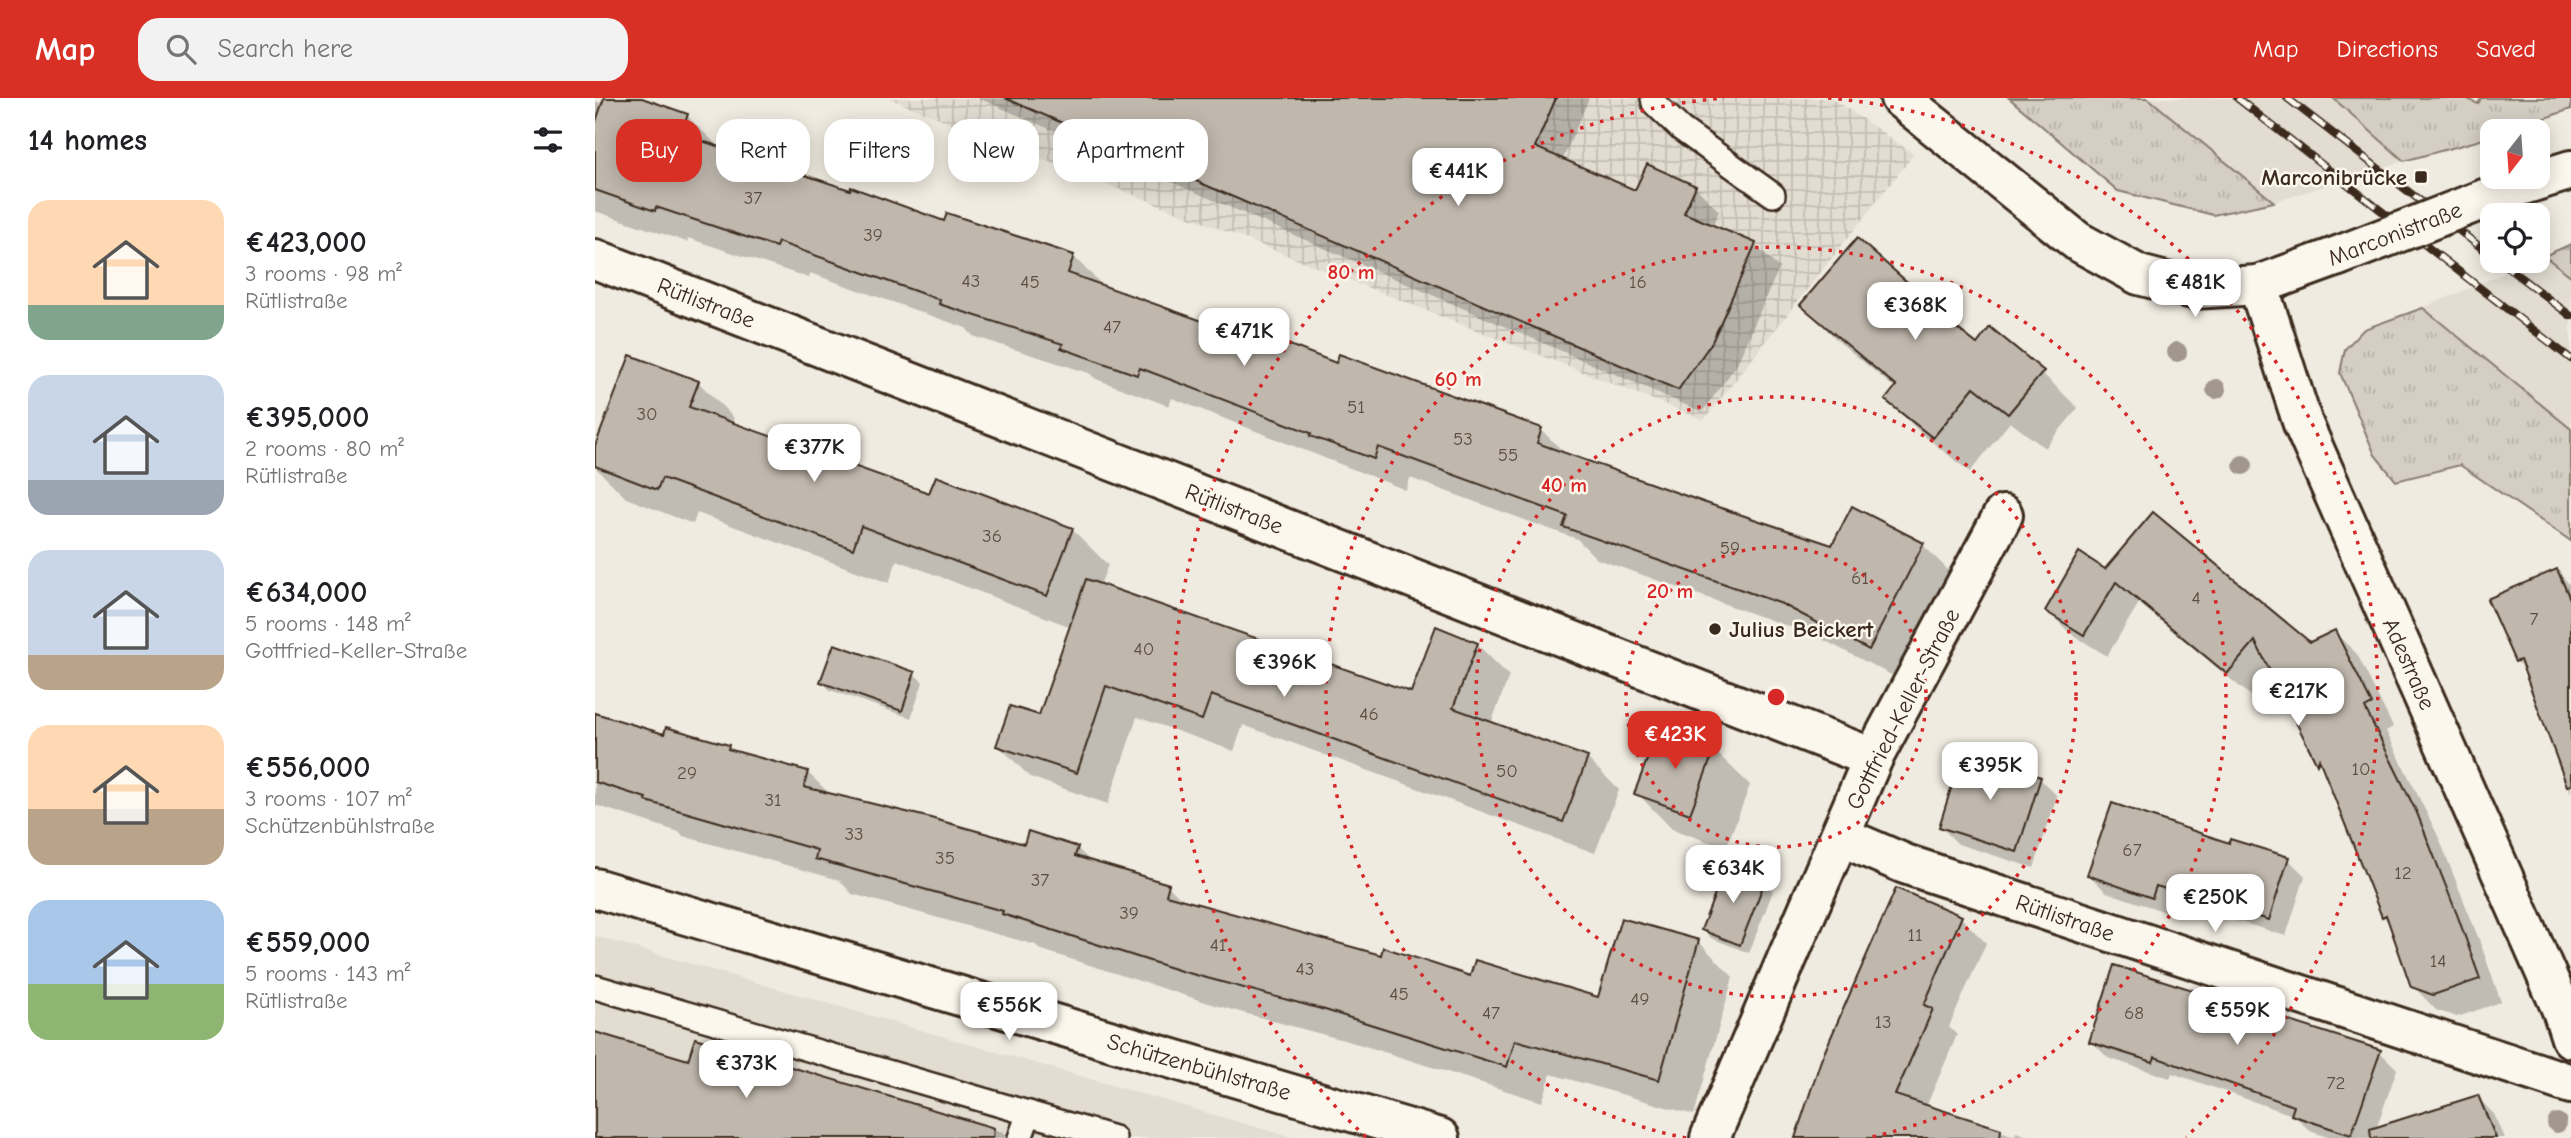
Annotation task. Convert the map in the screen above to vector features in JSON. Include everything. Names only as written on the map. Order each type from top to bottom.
[{"type":"street","name":"Marconistraße","points":[[1901,98],[2077,241],[2139,275],[2193,289],[2259,285],[2510,189],[2571,170]]},
{"type":"street","name":"Rütlistraße","points":[[595,259],[1873,758]]},
{"type":"street","name":"Adestraße","points":[[2259,285],[2303,424],[2562,1010],[2571,1038]]},
{"type":"street","name":"Gottfried-Keller-Straße","points":[[1710,1138],[1873,758],[2003,515]]},
{"type":"street","name":"Rütlistraße","points":[[1840,836],[1905,864],[2571,1084]]},
{"type":"street","name":"Schützenbühlstraße","points":[[595,888],[1440,1138]]},
{"type":"lane","points":[[1653,98],[1654,103],[1681,129],[1773,195]]},
{"type":"lane","points":[[595,987],[1114,1138]]},
{"type":"lane","points":[[1020,1138],[1028,1113]]},
{"type":"shaded area","points":[[888,98],[1832,98],[1914,154],[1704,420],[1101,182],[1208,182],[1208,119],[1053,119],[1053,163],[1039,158],[1039,119],[948,119],[948,122]]},
{"type":"shaded area","points":[[2148,98],[2333,98],[2404,161],[2274,202]]},
{"type":"shaded area","points":[[2550,260],[2571,276],[2571,429],[2423,308],[2504,273],[2550,273]]},
{"type":"shaded area","points":[[595,936],[1294,1138],[595,1138]]},
{"type":"green space","points":[[2009,98],[2148,98],[2274,202],[2213,215],[2118,191]]},
{"type":"green space","points":[[2333,98],[2466,98],[2478,104],[2481,98],[2571,98],[2571,109],[2542,119],[2480,119],[2480,140],[2404,161]]},
{"type":"green space","points":[[2571,244],[2571,276],[2550,260],[2550,253]]},
{"type":"green space","points":[[2423,308],[2571,429],[2571,541],[2460,465],[2396,481],[2375,455],[2340,373],[2345,349],[2364,329]]},
{"type":"building","points":[[604,98],[642,98],[688,114],[686,119],[616,119],[616,182],[702,182],[702,141],[716,146],[716,182],[810,182],[810,177],[850,190],[851,187],[944,221],[947,213],[1074,255],[1068,273],[1219,327],[1222,319],[1336,363],[1339,354],[1542,428],[1537,443],[1706,503],[1832,545],[1852,506],[1924,543],[1869,650],[1782,604],[1563,527],[1567,516],[1378,447],[1374,459],[1140,368],[1137,375],[1061,348],[1063,344],[939,304],[940,300],[778,242],[776,247],[656,207],[655,211],[595,190],[595,124]]},
{"type":"building","points":[[1005,98],[1556,98],[1535,147],[1635,190],[1647,164],[1696,186],[1684,213],[1756,243],[1712,342],[1678,390],[1199,182],[1208,182],[1208,119],[1053,119]]},
{"type":"building","points":[[1857,238],[1914,288],[1911,292],[1977,344],[1990,327],[2044,371],[2008,414],[1974,387],[1933,438],[1885,400],[1896,386],[1800,305]]},
{"type":"building","points":[[630,355],[699,381],[689,407],[929,493],[936,476],[1073,528],[1047,596],[861,526],[853,549],[662,478],[657,490],[595,466],[595,446]]},
{"type":"building","points":[[2153,512],[2310,642],[2335,630],[2372,704],[2365,708],[2417,813],[2480,979],[2433,995],[2411,987],[2386,915],[2382,917],[2319,759],[2317,764],[2255,641],[2227,674],[2116,582],[2084,635],[2045,611],[2079,552],[2105,569]]},
{"type":"building","points":[[2557,569],[2571,601],[2571,785],[2567,786],[2520,660],[2515,662],[2487,599]]},
{"type":"building","points":[[1086,579],[1411,692],[1436,626],[1478,643],[1453,708],[1588,757],[1563,822],[1211,695],[1202,720],[1106,686],[1077,773],[996,746],[1010,706],[1039,715]]},
{"type":"building","points":[[834,644],[915,672],[902,711],[820,682]]},
{"type":"building","points":[[595,713],[664,734],[666,727],[729,745],[728,749],[808,771],[804,787],[1024,844],[1028,831],[1078,847],[1075,856],[1169,884],[1166,895],[1381,955],[1383,947],[1470,976],[1475,960],[1598,997],[1621,918],[1699,940],[1659,1080],[1515,1040],[1507,1067],[1325,1010],[1181,971],[1002,914],[1003,911],[815,859],[817,850],[646,801],[646,798],[595,782]]},
{"type":"building","points":[[1659,728],[1715,748],[1690,814],[1634,794]]},
{"type":"building","points":[[1962,753],[2041,777],[2017,852],[1939,827]]},
{"type":"building","points":[[2112,803],[2229,843],[2230,839],[2289,857],[2269,920],[2156,886],[2152,898],[2087,875]]},
{"type":"building","points":[[1726,866],[1765,881],[1740,945],[1701,930]]},
{"type":"building","points":[[1896,888],[1962,916],[1924,1005],[1933,1009],[1895,1095],[2001,1129],[2000,1138],[1795,1138],[1821,1060]]},
{"type":"building","points":[[2114,965],[2381,1050],[2351,1135],[2291,1115],[2294,1106],[2155,1057],[2153,1062],[2089,1042]]},
{"type":"building","points":[[595,1032],[688,1060],[695,1038],[994,1128],[993,1138],[595,1138]]},
{"type":"building","points":[[2478,1095],[2496,1138],[2371,1138],[2370,1129]]},
{"type":"railway","points":[[2237,98],[2571,359]]},
{"type":"railway","points":[[2287,98],[2480,247]]},
{"type":"railway","points":[[2515,273],[2571,316]]},
{"type":"place","name":"Marconibrücke","points":[[2421,177]]},
{"type":"place","name":"Julius Beickert","points":[[1715,629]]}]
